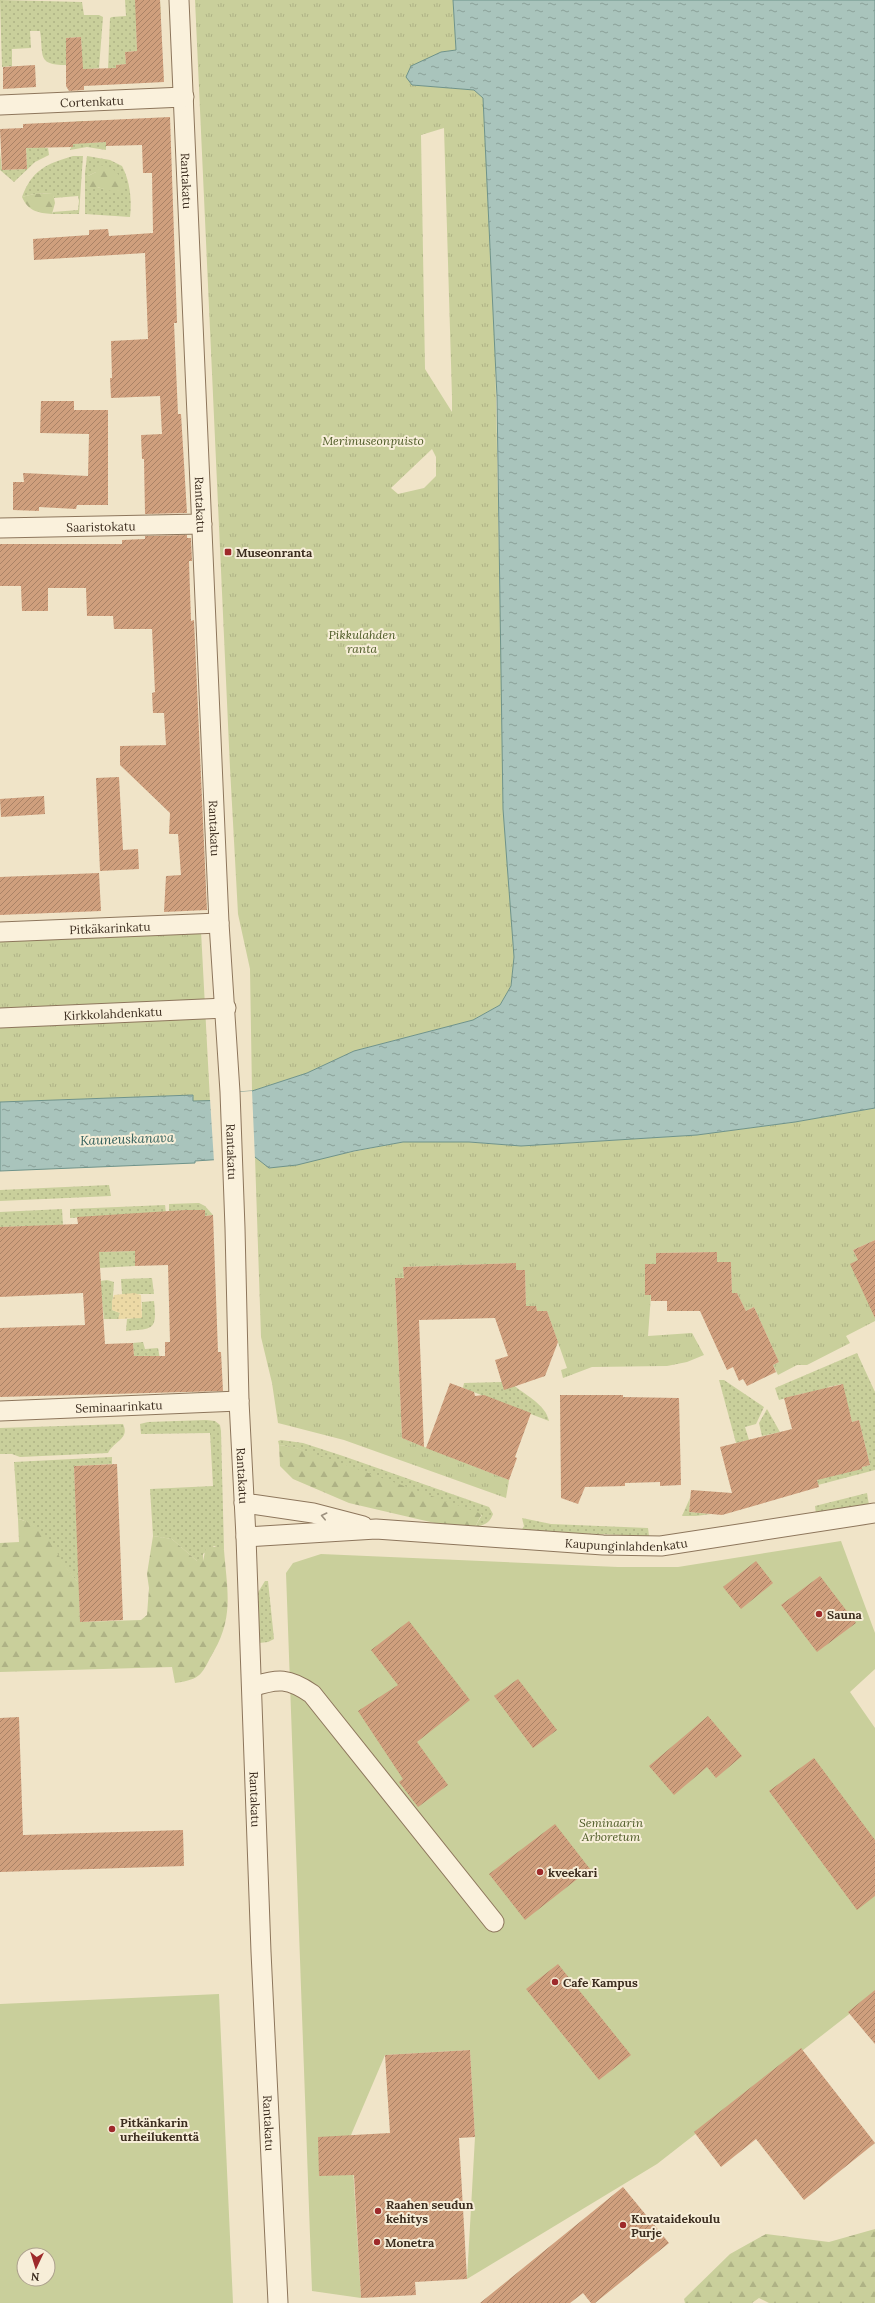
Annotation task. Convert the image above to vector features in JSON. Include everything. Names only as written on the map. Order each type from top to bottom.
[{"type":"street","name":"Rantakatu","points":[[179,0],[219,923],[226,1008],[230,1092],[238,1401],[246,1537],[261,1952],[278,2303]]},
{"type":"street","name":"Cortenkatu","points":[[0,105],[184,97]]},
{"type":"street","name":"Saaristokatu","points":[[0,528],[202,524]]},
{"type":"street","name":"Pitkäkarinkatu","points":[[0,932],[219,923]]},
{"type":"street","name":"Kirkkolahdenkatu","points":[[0,1018],[226,1008]]},
{"type":"street","name":"Seminaarinkatu","points":[[0,1411],[238,1401]]},
{"type":"street","name":"Kaupunginlahdenkatu","points":[[244,1503],[313,1513],[376,1529]]},
{"type":"street","name":"Kaupunginlahdenkatu","points":[[246,1537],[376,1529],[603,1545],[661,1546],[875,1513]]},
{"type":"street","points":[[252,1687],[272,1680],[283,1680],[294,1683],[312,1694],[494,1922]]},
{"type":"green space","points":[[0,0],[82,2],[84,15],[99,15],[103,17],[99,68],[80,70],[66,62],[66,65],[56,65],[46,61],[42,52],[40,31],[30,31],[31,48],[12,49],[12,66],[2,67]],"holes":[[[81,37],[82,52],[67,53],[66,38]]]},
{"type":"green space","points":[[125,0],[160,0],[161,19],[136,20],[137,51],[125,52],[126,64],[116,65],[116,69],[108,70],[110,18],[126,16]]},
{"type":"green space","name":"Pikkulahden ranta","points":[[195,0],[453,0],[456,50],[441,52],[412,85],[474,90],[483,98],[494,292],[500,608],[514,957],[511,986],[500,1005],[473,1020],[354,1051],[307,1073],[252,1091],[250,969],[238,914]],"holes":[[[444,128],[452,397],[452,412],[425,369],[421,135]],[[432,449],[436,457],[436,476],[424,488],[398,494],[391,488]]]},
{"type":"green space","points":[[77,121],[86,121],[87,143],[106,142],[106,150],[87,147],[70,150],[73,142],[78,142]]},
{"type":"green space","points":[[45,143],[45,148],[48,148],[49,155],[35,162],[14,182],[0,170],[0,152],[2,170],[27,169],[26,144]]},
{"type":"green space","points":[[73,156],[83,156],[79,214],[52,214],[53,212],[78,210],[78,196],[54,198],[52,193],[34,194],[22,197],[30,180],[41,169],[55,162]]},
{"type":"green space","points":[[87,156],[110,160],[122,166],[130,191],[130,217],[85,214],[85,173]],"holes":[[[96,172],[105,189],[97,187],[88,176]]]},
{"type":"green space","points":[[99,165],[113,169],[119,175],[125,188],[118,193],[97,187],[90,190],[87,187],[88,176],[96,172]]},
{"type":"green space","points":[[53,193],[55,203],[52,214],[42,213],[30,208],[24,202],[22,197],[34,194]]},
{"type":"green space","points":[[201,931],[210,1101],[193,1101],[192,1095],[0,1102],[0,941],[94,938]]},
{"type":"green space","points":[[875,1108],[875,1240],[853,1250],[875,1292],[875,1321],[846,1336],[850,1343],[807,1365],[797,1365],[778,1375],[773,1365],[779,1362],[754,1307],[746,1311],[737,1293],[732,1293],[731,1262],[717,1262],[717,1252],[656,1253],[656,1264],[645,1264],[645,1295],[651,1295],[648,1336],[692,1333],[704,1355],[687,1362],[667,1366],[592,1367],[563,1378],[561,1370],[567,1368],[547,1311],[537,1311],[536,1306],[526,1306],[525,1270],[516,1270],[515,1263],[403,1267],[404,1278],[395,1278],[402,1438],[509,1480],[506,1498],[344,1440],[278,1423],[272,1383],[261,1337],[255,1157],[269,1168],[403,1142],[469,1142],[521,1146],[697,1135],[795,1122]]},
{"type":"green space","points":[[109,1185],[111,1196],[0,1201],[0,1190]]},
{"type":"green space","points":[[199,1203],[205,1206],[213,1215],[205,1216],[205,1210],[169,1211],[169,1204]]},
{"type":"green space","points":[[165,1205],[166,1213],[70,1218],[70,1209]]},
{"type":"green space","points":[[62,1209],[63,1225],[0,1227],[0,1212]]},
{"type":"green space","points":[[135,1251],[135,1266],[99,1268],[99,1252]]},
{"type":"green space","points":[[152,1278],[154,1294],[122,1294],[121,1279]]},
{"type":"green space","points":[[107,1280],[114,1282],[112,1310],[120,1313],[118,1319],[104,1319],[100,1281]]},
{"type":"green space","points":[[154,1301],[155,1318],[152,1326],[143,1330],[126,1331],[127,1319],[142,1317],[142,1302]]},
{"type":"green space","points":[[143,1342],[145,1349],[158,1348],[160,1359],[134,1358],[133,1343]]},
{"type":"green space","points":[[857,1353],[875,1392],[875,1470],[818,1485],[816,1477],[862,1469],[862,1467],[870,1465],[859,1420],[852,1422],[842,1384],[828,1387],[830,1397],[804,1393],[779,1400],[775,1388]]},
{"type":"green space","points":[[719,1380],[724,1380],[764,1407],[756,1424],[745,1427],[749,1440],[736,1443]]},
{"type":"green space","points":[[502,1382],[503,1385],[511,1383],[539,1404],[547,1415],[549,1421],[463,1388],[464,1383]]},
{"type":"green space","points":[[767,1409],[780,1432],[762,1436],[759,1423]]},
{"type":"green space","points":[[215,1421],[220,1425],[221,1431],[224,1550],[214,1546],[203,1554],[203,1561],[197,1561],[172,1539],[153,1536],[150,1489],[213,1486],[210,1433],[141,1434],[140,1424],[148,1422]]},
{"type":"green space","points":[[123,1424],[125,1429],[123,1437],[108,1453],[20,1457],[12,1454],[0,1454],[0,1428]]},
{"type":"green space","points":[[281,1440],[303,1443],[343,1456],[489,1507],[493,1514],[490,1520],[486,1523],[475,1527],[482,1515],[293,1447],[279,1445],[278,1441]]},
{"type":"green space","points":[[279,1445],[293,1447],[321,1456],[482,1514],[475,1527],[439,1524],[349,1503],[293,1479],[280,1466]]},
{"type":"green space","points":[[112,1457],[112,1464],[74,1466],[79,1583],[45,1537],[28,1523],[18,1519],[14,1462]]},
{"type":"green space","points":[[867,1493],[869,1505],[816,1514],[815,1506]]},
{"type":"green space","points":[[690,1498],[689,1512],[711,1514],[682,1516]]},
{"type":"green space","points":[[522,1518],[551,1524],[648,1528],[649,1536],[521,1531],[524,1526]]},
{"type":"green space","points":[[18,1519],[29,1523],[46,1537],[79,1583],[80,1622],[141,1620],[147,1615],[149,1588],[147,1574],[153,1536],[172,1539],[197,1561],[203,1561],[206,1547],[220,1547],[224,1550],[228,1602],[227,1614],[220,1638],[200,1674],[191,1680],[175,1683],[172,1667],[0,1672],[0,1543],[19,1542]]},
{"type":"green space","name":"Seminaarin Arboretum","points":[[841,1541],[875,1633],[875,1669],[850,1692],[875,1728],[875,1994],[657,2164],[467,2279],[475,2137],[470,2050],[385,2055],[351,2135],[361,2298],[312,2291],[286,1573],[293,1563],[321,1554],[618,1567],[678,1567]]},
{"type":"green space","points":[[265,1581],[268,1581],[274,1639],[268,1642],[259,1643],[257,1594]]},
{"type":"green space","name":"Pitkänkarin urheilukenttä","points":[[219,1994],[233,2303],[0,2303],[0,2004]]},
{"type":"green space","points":[[875,2229],[875,2303],[769,2303],[759,2298],[752,2303],[685,2303],[684,2299],[730,2254],[766,2234],[829,2242]]},
{"type":"sand","points":[[134,1293],[141,1295],[142,1318],[118,1319],[120,1313],[112,1310],[114,1295]]},
{"type":"water","name":"Kauneuskanava","points":[[453,0],[875,0],[875,1108],[795,1122],[697,1135],[521,1146],[469,1142],[403,1142],[354,1151],[297,1165],[269,1168],[255,1157],[195,1161],[195,1163],[0,1171],[0,1102],[193,1095],[193,1101],[236,1100],[236,1092],[252,1091],[307,1073],[354,1051],[473,1020],[500,1005],[511,986],[514,957],[503,809],[497,397],[483,98],[474,90],[412,85],[406,77],[411,66],[441,52],[456,50]]},
{"type":"pier","points":[[252,1091],[255,1159],[214,1162],[210,1099],[234,1098],[234,1092]]},
{"type":"building","points":[[135,0],[160,0],[164,82],[84,86],[84,90],[69,91],[66,86],[66,38],[81,37],[83,69],[116,68],[116,65],[126,64],[125,52],[137,51]]},
{"type":"building","points":[[35,65],[36,87],[3,89],[3,67]]},
{"type":"building","points":[[170,117],[177,323],[174,323],[178,414],[181,414],[187,513],[145,514],[144,459],[142,459],[141,435],[162,434],[160,396],[111,398],[110,378],[112,378],[111,341],[148,339],[145,253],[34,260],[33,239],[89,235],[89,230],[108,229],[109,236],[153,233],[152,173],[143,173],[142,145],[106,146],[106,142],[73,144],[73,147],[26,148],[27,169],[2,170],[0,129],[23,128],[23,124]]},
{"type":"building","points":[[41,401],[74,401],[74,410],[108,410],[108,505],[77,505],[76,509],[39,507],[39,511],[13,510],[13,482],[24,482],[23,473],[88,476],[89,434],[40,433]]},
{"type":"building","points":[[187,535],[187,538],[191,538],[192,561],[189,561],[191,621],[194,620],[207,910],[164,912],[166,876],[181,875],[178,834],[169,834],[170,813],[120,765],[120,746],[166,745],[164,713],[153,713],[152,693],[155,692],[152,629],[114,629],[113,616],[87,616],[86,588],[48,588],[48,611],[22,611],[21,586],[0,586],[0,544],[122,544],[122,540],[145,539],[145,536]]},
{"type":"building","points":[[119,777],[123,850],[138,849],[139,869],[100,871],[96,778]]},
{"type":"building","points":[[44,796],[45,814],[1,817],[0,799]]},
{"type":"building","points":[[99,873],[101,911],[0,915],[0,877]]},
{"type":"building","points":[[185,1210],[205,1210],[205,1216],[213,1215],[218,1352],[221,1352],[223,1391],[0,1397],[0,1328],[85,1325],[83,1293],[0,1297],[0,1227],[78,1224],[77,1217]],"holes":[[[135,1251],[135,1266],[168,1265],[170,1342],[165,1342],[165,1356],[134,1356],[133,1343],[105,1344],[99,1252]]]},
{"type":"building","points":[[875,1240],[875,1318],[850,1264],[858,1260],[853,1250]]},
{"type":"building","points":[[717,1252],[717,1262],[731,1262],[732,1293],[737,1293],[746,1311],[754,1307],[779,1362],[773,1365],[776,1372],[747,1386],[743,1379],[739,1381],[733,1367],[727,1370],[700,1311],[667,1311],[667,1301],[651,1301],[651,1295],[645,1295],[645,1264],[656,1264],[656,1253]]},
{"type":"building","points":[[516,1263],[516,1270],[525,1270],[526,1306],[536,1306],[537,1311],[547,1311],[558,1342],[545,1376],[504,1390],[495,1360],[508,1356],[495,1318],[419,1320],[424,1447],[402,1438],[395,1278],[404,1278],[403,1267]]},
{"type":"building","points":[[450,1383],[474,1392],[475,1396],[484,1395],[531,1413],[515,1457],[517,1458],[509,1480],[426,1448]]},
{"type":"building","points":[[843,1384],[852,1422],[859,1420],[870,1465],[862,1467],[862,1469],[817,1480],[819,1487],[722,1515],[689,1512],[691,1490],[732,1493],[720,1447],[792,1429],[784,1398]]},
{"type":"building","points":[[560,1395],[623,1395],[623,1397],[679,1398],[681,1485],[660,1486],[660,1482],[625,1483],[625,1486],[585,1487],[578,1504],[561,1498]]},
{"type":"building","points":[[117,1464],[123,1620],[80,1622],[74,1466]]},
{"type":"building","points":[[756,1561],[773,1583],[741,1609],[723,1587]]},
{"type":"building","name":"Sauna","points":[[820,1576],[856,1623],[817,1652],[781,1605]]},
{"type":"building","points":[[409,1621],[470,1700],[417,1742],[448,1785],[418,1807],[399,1782],[403,1779],[358,1711],[398,1685],[371,1650]]},
{"type":"building","points":[[518,1679],[557,1730],[533,1748],[494,1696]]},
{"type":"building","points":[[708,1716],[742,1756],[716,1778],[707,1767],[674,1795],[649,1766]]},
{"type":"building","points":[[19,1717],[23,1835],[183,1830],[184,1866],[0,1872],[0,1718]]},
{"type":"building","points":[[814,1758],[875,1840],[875,1896],[857,1910],[769,1791]]},
{"type":"building","name":"kveekari","points":[[555,1824],[590,1869],[525,1920],[489,1874]]},
{"type":"building","points":[[558,1964],[631,2055],[599,2080],[526,1989]]},
{"type":"building","points":[[875,1990],[875,2044],[848,2012]]},
{"type":"building","points":[[801,2048],[875,2143],[804,2200],[756,2139],[721,2167],[694,2132]]},
{"type":"building","points":[[470,2050],[475,2137],[459,2138],[467,2279],[415,2282],[416,2295],[361,2298],[354,2175],[319,2176],[318,2137],[390,2133],[385,2055]]},
{"type":"building","points":[[623,2187],[669,2243],[595,2303],[591,2303],[583,2293],[570,2303],[480,2303]]},
{"type":"place","name":"Museonranta","points":[[228,552]]},
{"type":"place","name":"Sauna","points":[[819,1614]]},
{"type":"place","name":"kveekari","points":[[540,1872]]},
{"type":"place","name":"Cafe Kampus","points":[[555,1982]]},
{"type":"place","name":"Pitkänkarin urheilukenttä","points":[[112,2129]]},
{"type":"place","name":"Raahen seudun kehitys","points":[[378,2211]]},
{"type":"place","name":"Kuvataidekoulu Purje","points":[[623,2225]]},
{"type":"place","name":"Monetra","points":[[377,2242]]},
{"type":"park label","name":"Merimuseonpuisto","points":[[373,440]]}]
